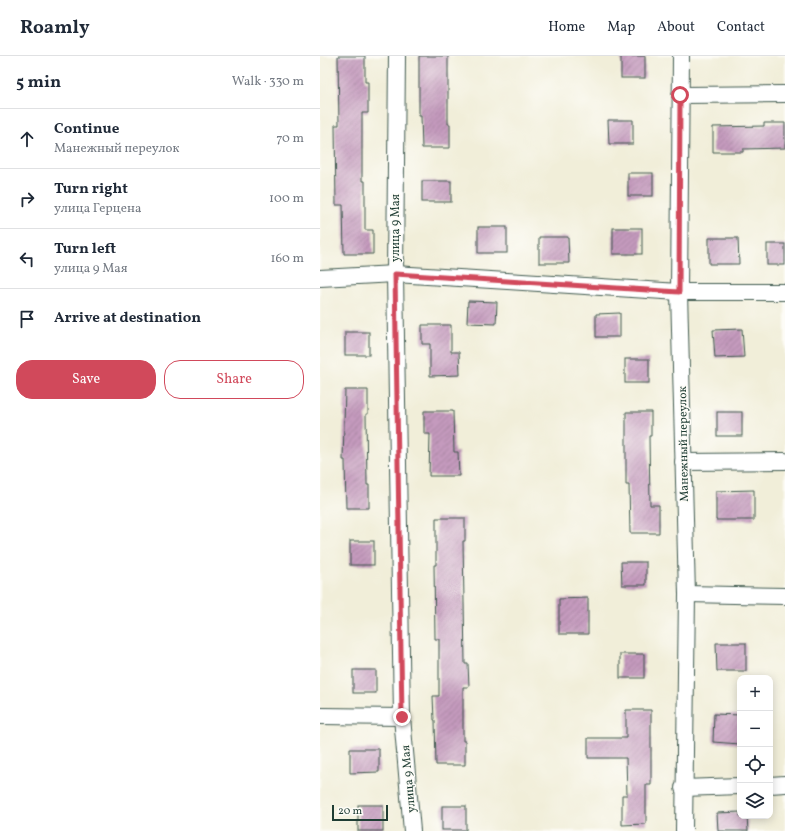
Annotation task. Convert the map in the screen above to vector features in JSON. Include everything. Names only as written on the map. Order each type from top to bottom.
[{"type":"street","name":"улица 9 Мая","points":[[397,56],[395,274],[402,717],[412,831]]},
{"type":"street","name":"Манежный переулок","points":[[681,56],[679,292],[687,594],[684,831]]},
{"type":"street","points":[[680,95],[785,94]]},
{"type":"street","points":[[320,278],[395,274],[679,292],[785,292]]},
{"type":"street","points":[[683,462],[785,462]]},
{"type":"street","points":[[687,594],[785,596]]},
{"type":"street","points":[[320,716],[402,717]]},
{"type":"street","points":[[773,785],[785,784]]},
{"type":"street","points":[[684,788],[737,786]]},
{"type":"building","points":[[338,56],[365,56],[365,82],[368,82],[368,113],[362,113],[362,181],[365,181],[365,230],[373,230],[373,254],[344,254],[343,205],[336,205],[335,125],[339,125]]},
{"type":"building","points":[[419,56],[448,56],[448,124],[450,124],[450,148],[422,148],[421,116],[419,116]]},
{"type":"building","points":[[621,56],[645,56],[645,78],[621,78]]},
{"type":"building","points":[[608,120],[633,120],[633,144],[609,144]]},
{"type":"building","points":[[764,123],[785,123],[785,148],[743,149],[743,152],[713,152],[713,127],[764,126]]},
{"type":"building","points":[[628,173],[653,173],[653,196],[628,196]]},
{"type":"building","points":[[422,181],[451,181],[451,202],[422,202]]},
{"type":"building","points":[[478,227],[507,227],[507,253],[478,253]]},
{"type":"building","points":[[613,228],[642,228],[642,254],[613,254]]},
{"type":"building","points":[[539,237],[568,237],[569,263],[539,263]]},
{"type":"building","points":[[709,238],[738,238],[739,264],[709,264]]},
{"type":"building","points":[[767,244],[785,244],[785,265],[767,265]]},
{"type":"building","points":[[468,301],[497,302],[496,324],[467,323]]},
{"type":"building","points":[[620,313],[620,337],[596,337],[596,314]]},
{"type":"building","points":[[422,325],[451,325],[451,352],[459,352],[460,375],[430,376],[430,344],[422,344]]},
{"type":"building","points":[[742,329],[744,357],[715,358],[713,330]]},
{"type":"building","points":[[345,332],[369,332],[369,355],[345,355]]},
{"type":"building","points":[[625,359],[649,359],[649,383],[625,383]]},
{"type":"building","points":[[345,390],[368,390],[368,414],[366,414],[367,485],[369,485],[369,508],[346,508],[345,460],[343,460]]},
{"type":"building","points":[[424,411],[453,411],[454,452],[458,452],[459,476],[429,476],[430,434],[424,434]]},
{"type":"building","points":[[626,412],[651,412],[651,436],[649,436],[650,505],[659,505],[659,533],[630,533],[629,485],[626,485]]},
{"type":"building","points":[[717,412],[742,412],[742,436],[717,436]]},
{"type":"building","points":[[754,490],[754,520],[716,520],[716,491]]},
{"type":"building","points":[[436,518],[465,518],[465,541],[463,541],[465,664],[468,664],[469,687],[463,687],[463,741],[465,741],[465,765],[436,765],[433,696],[439,696],[439,639],[435,639],[434,565],[436,565]]},
{"type":"building","points":[[350,541],[374,541],[374,565],[350,565]]},
{"type":"building","points":[[621,562],[646,562],[646,585],[622,585]]},
{"type":"building","points":[[588,598],[588,634],[559,634],[559,599]]},
{"type":"building","points":[[716,643],[746,643],[746,671],[717,671]]},
{"type":"building","points":[[620,654],[644,654],[644,678],[620,678]]},
{"type":"building","points":[[353,670],[376,670],[376,693],[353,693]]},
{"type":"building","points":[[626,710],[651,710],[651,785],[646,785],[646,824],[622,825],[622,795],[627,795],[626,758],[588,758],[588,738],[626,738]]},
{"type":"building","points":[[714,714],[737,715],[737,744],[713,742]]},
{"type":"building","points":[[350,749],[379,749],[379,772],[350,773]]},
{"type":"building","points":[[358,805],[383,805],[383,831],[358,831]]},
{"type":"building","points":[[442,806],[466,806],[466,830],[442,830]]},
{"type":"building","points":[[737,812],[737,819],[747,819],[748,831],[718,831],[717,813]]},
{"type":"route","points":[[402,717],[395,274],[679,292],[680,95]]}]
